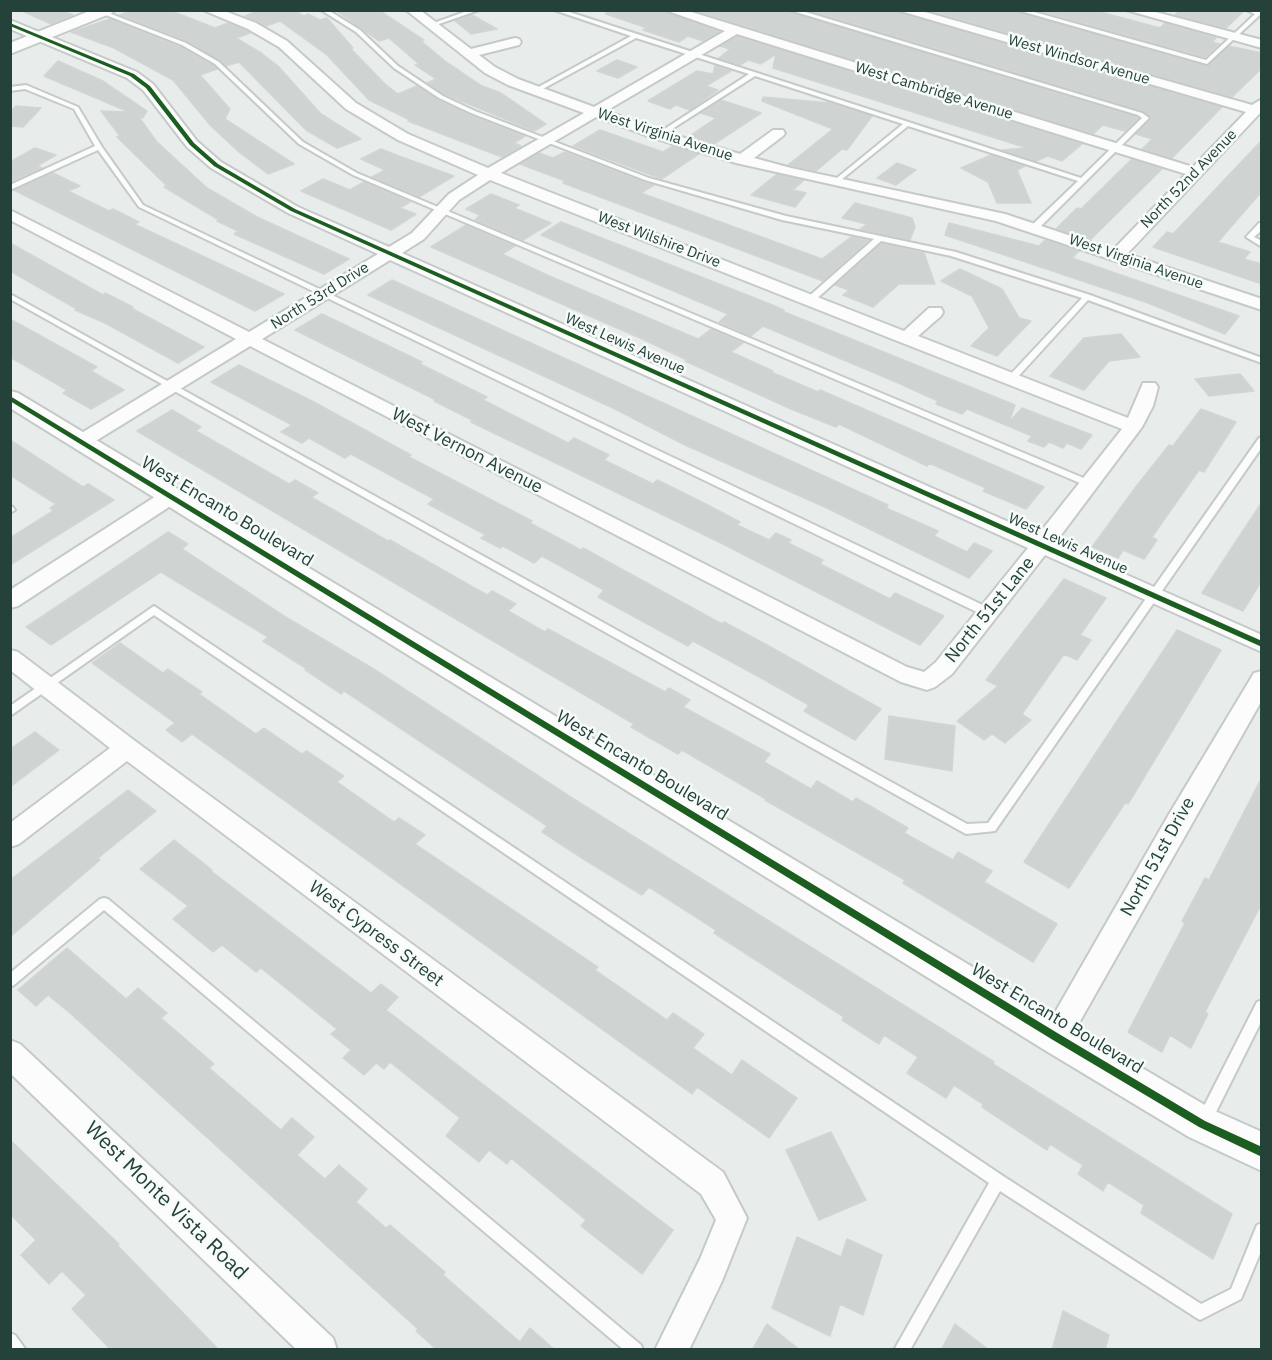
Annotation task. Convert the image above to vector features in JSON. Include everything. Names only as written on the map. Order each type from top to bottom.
[{"type":"street","name":"West Wilshire Drive","points":[[209,10],[252,26],[283,44],[351,106],[403,137],[489,174],[1133,427]]},
{"type":"street","name":"West Virginia Avenue","points":[[412,10],[490,70],[659,135],[741,160],[834,183],[940,203],[1034,228],[1262,305]]},
{"type":"street","name":"West Cambridge Avenue","points":[[671,10],[1195,172]]},
{"type":"street","name":"West Windsor Avenue","points":[[903,10],[1258,107]]},
{"type":"street","points":[[1132,10],[1262,44]]},
{"type":"street","points":[[10,49],[101,11]]},
{"type":"street","name":"West Lewis Avenue","points":[[10,24],[132,75],[148,87],[192,144],[216,165],[293,210],[1041,547],[1262,644]]},
{"type":"street","name":"North 53rd Drive","points":[[82,441],[418,236],[454,197],[489,174],[735,30]]},
{"type":"street","points":[[468,54],[515,42]]},
{"type":"street","name":"North 52nd Avenue","points":[[1117,255],[1258,107]]},
{"type":"street","points":[[741,160],[778,133]]},
{"type":"street","points":[[940,203],[949,188]]},
{"type":"street","name":"West Vernon Avenue","points":[[10,214],[902,674],[927,681]]},
{"type":"street","points":[[906,338],[935,312]]},
{"type":"street","name":"North 51st Lane","points":[[927,681],[944,669],[1090,484],[1133,427],[1144,406],[1149,387]]},
{"type":"street","name":"West Encanto Boulevard","points":[[10,398],[1056,1037],[1202,1124],[1262,1152]]},
{"type":"street","points":[[10,601],[171,496]]},
{"type":"street","name":"West Cypress Street","points":[[10,658],[127,748],[712,1184],[732,1218],[711,1270],[671,1350]]},
{"type":"street","name":"North 51st Drive","points":[[1056,1037],[1177,823],[1262,679]]},
{"type":"street","points":[[10,837],[127,748]]},
{"type":"street","name":"West Monte Vista Road","points":[[10,1053],[321,1350]]},
{"type":"lane","points":[[323,10],[358,31],[396,67],[441,98],[647,179],[786,218],[953,254],[1087,297],[1262,361]]},
{"type":"lane","points":[[431,25],[477,10]]},
{"type":"lane","points":[[556,10],[1082,180]]},
{"type":"lane","points":[[791,10],[1140,114],[1146,118],[1034,228]]},
{"type":"lane","points":[[1019,10],[1207,62],[1259,13],[1248,10]]},
{"type":"lane","points":[[101,11],[184,44],[209,58],[240,82],[267,113],[301,143],[355,174],[1090,484]]},
{"type":"lane","points":[[537,90],[635,36]]},
{"type":"lane","points":[[659,135],[754,74]]},
{"type":"lane","points":[[10,89],[26,87],[76,108],[99,147],[141,206],[987,612]]},
{"type":"lane","points":[[834,183],[908,123]]},
{"type":"lane","points":[[10,188],[99,147]]},
{"type":"lane","points":[[1262,225],[1251,237],[1262,245]]},
{"type":"lane","points":[[810,300],[880,238]]},
{"type":"lane","points":[[10,296],[966,829],[991,828],[1262,440]]},
{"type":"lane","points":[[1011,379],[1087,297]]},
{"type":"lane","points":[[10,712],[154,610],[998,1181],[1200,1312],[1236,1294],[1262,1230]]},
{"type":"lane","points":[[10,981],[104,903],[636,1350]]},
{"type":"lane","points":[[1202,1124],[1262,1006]]},
{"type":"lane","points":[[901,1350],[998,1181]]},
{"type":"lane","points":[[10,1340],[19,1350]]},
{"type":"building","points":[[20,10],[61,10],[73,15],[51,24]]},
{"type":"building","points":[[132,10],[169,10],[215,28],[228,23],[247,31],[250,33],[236,38],[278,66],[321,114],[361,139],[337,148],[306,130],[239,62],[226,66],[187,41],[120,15]]},
{"type":"building","points":[[260,10],[303,10],[298,13],[304,16],[308,14],[320,20],[327,18],[353,48],[351,49],[398,94],[417,86],[438,100],[470,115],[525,136],[514,143],[521,146],[502,157],[408,121],[410,120],[369,100],[327,55],[280,21],[266,26],[245,16]]},
{"type":"building","points":[[335,10],[379,10],[424,40],[421,41],[445,61],[482,86],[501,93],[546,124],[534,131],[444,94],[427,83],[436,79],[415,65],[419,64],[389,38],[379,41]]},
{"type":"building","points":[[606,10],[663,10],[720,32],[703,41],[688,36],[679,42],[606,14]]},
{"type":"building","points":[[694,10],[787,10],[1139,118],[1125,131],[1103,125],[1093,134]]},
{"type":"building","points":[[808,10],[895,10],[1222,107],[1172,158],[1142,149],[1152,139],[1136,134],[1151,118],[1143,111]]},
{"type":"building","points":[[928,10],[1015,10],[1206,66],[1229,46],[1262,53],[1262,68],[1232,97]]},
{"type":"building","points":[[1037,10],[1093,10],[1160,28],[1165,23],[1216,38],[1212,42],[1220,44],[1205,57]]},
{"type":"building","points":[[1180,10],[1244,11],[1226,28],[1175,15]]},
{"type":"building","points":[[472,15],[497,29],[471,34],[455,21]]},
{"type":"building","points":[[110,19],[181,47],[214,66],[217,69],[200,75],[230,109],[225,119],[294,164],[268,174],[239,152],[211,126],[173,80],[114,48],[71,32]]},
{"type":"building","points":[[737,36],[1082,144],[1062,161],[1048,156],[1036,161],[1002,150],[1027,148],[773,68],[776,54],[761,64],[748,60],[740,65],[719,58],[730,49],[720,46]]},
{"type":"building","points":[[617,60],[637,67],[618,78],[597,71]]},
{"type":"building","points":[[58,61],[103,81],[147,111],[143,118],[138,116],[157,142],[207,188],[257,217],[349,259],[324,274],[234,234],[238,231],[217,221],[219,220],[164,187],[167,186],[117,137],[120,136],[101,111],[129,112],[44,76]]},
{"type":"building","points":[[715,66],[731,71],[706,86],[718,90],[690,110],[676,105],[670,109],[648,101],[697,71],[713,74]]},
{"type":"building","points":[[763,97],[830,103],[872,116],[847,150],[842,149],[816,171],[788,165],[833,129],[762,101]]},
{"type":"building","points":[[721,100],[761,113],[714,144],[688,137],[716,118],[701,113]]},
{"type":"building","points":[[16,106],[41,108],[23,127],[10,126],[10,112]]},
{"type":"building","points":[[600,130],[663,152],[673,146],[699,154],[662,179],[573,146]]},
{"type":"building","points":[[1262,140],[1262,191],[1218,242],[1250,252],[1244,259],[1262,264],[1262,284],[1153,247],[1167,232],[1173,234]]},
{"type":"building","points":[[35,148],[56,155],[37,166],[42,168],[10,182],[10,162]]},
{"type":"building","points":[[381,149],[454,176],[419,197],[372,177],[385,170],[361,159]]},
{"type":"building","points":[[565,152],[654,185],[641,193],[822,259],[851,237],[869,240],[823,281],[563,183],[565,181],[520,164],[539,153],[553,158]]},
{"type":"building","points":[[991,155],[1025,166],[1017,170],[1031,203],[997,203],[988,182],[961,168]]},
{"type":"building","points":[[1132,159],[1162,169],[1090,240],[1056,229],[1077,208],[1081,209]]},
{"type":"building","points":[[897,163],[916,170],[896,185],[877,178]]},
{"type":"building","points":[[53,173],[80,186],[68,191],[109,211],[113,209],[139,222],[134,224],[284,294],[255,311],[14,190]]},
{"type":"building","points":[[777,174],[804,180],[793,190],[806,193],[795,207],[751,195]]},
{"type":"building","points":[[323,179],[350,190],[364,182],[410,202],[400,208],[416,214],[391,230],[301,191]]},
{"type":"building","points":[[491,194],[519,205],[514,208],[551,223],[523,240],[475,220],[480,215],[466,209]]},
{"type":"building","points":[[855,203],[912,218],[915,227],[910,240],[860,229],[867,224],[842,218]]},
{"type":"building","points":[[561,222],[770,304],[784,310],[782,311],[1015,405],[1009,422],[1022,408],[1092,435],[1081,449],[1067,443],[1063,448],[1049,442],[1044,447],[1028,441],[1032,436],[967,409],[962,414],[936,404],[938,401],[896,382],[763,326],[751,336],[719,322],[728,314],[541,235]]},
{"type":"building","points":[[949,223],[1039,246],[1045,240],[1079,251],[1072,258],[1239,316],[1225,334],[1148,303],[945,235]]},
{"type":"building","points":[[466,225],[515,246],[502,254],[547,275],[698,339],[711,329],[743,343],[731,352],[773,371],[771,372],[818,392],[820,390],[1044,487],[1026,509],[983,491],[986,488],[929,463],[927,466],[839,424],[836,427],[791,409],[640,338],[431,247]]},
{"type":"building","points":[[10,243],[103,295],[105,293],[133,307],[131,308],[204,347],[178,363],[105,323],[75,310],[77,309],[10,271]]},
{"type":"building","points":[[882,243],[924,253],[935,284],[899,284],[873,307],[843,295],[849,290],[835,285]]},
{"type":"building","points":[[960,269],[1002,289],[1019,318],[1031,321],[997,356],[971,346],[989,328],[972,296],[941,281]]},
{"type":"building","points":[[392,280],[888,505],[886,508],[938,531],[934,536],[967,552],[974,543],[992,551],[969,578],[827,508],[685,445],[613,408],[368,295]]},
{"type":"building","points":[[322,314],[422,362],[420,364],[487,397],[483,400],[568,443],[574,438],[609,455],[604,460],[653,484],[657,480],[740,522],[737,525],[769,540],[776,533],[791,540],[788,543],[823,560],[820,564],[890,599],[895,593],[944,616],[920,645],[719,542],[471,422],[472,420],[434,401],[436,400],[295,330]]},
{"type":"building","points":[[10,319],[97,367],[91,371],[124,390],[91,409],[63,393],[67,390],[10,357]]},
{"type":"building","points":[[1121,334],[1140,357],[1109,361],[1084,390],[1050,376],[1084,338]]},
{"type":"building","points":[[239,365],[312,401],[411,455],[409,457],[532,521],[530,523],[581,550],[583,548],[722,624],[724,622],[881,709],[855,740],[804,711],[809,705],[754,674],[693,641],[688,646],[598,597],[604,590],[542,556],[534,563],[503,546],[500,548],[481,538],[486,535],[428,504],[434,499],[351,454],[345,458],[309,438],[302,443],[281,432],[292,425],[211,382]]},
{"type":"building","points":[[1240,374],[1254,391],[1209,396],[1195,379]]},
{"type":"building","points":[[1201,409],[1236,422],[1204,472],[1199,470],[1152,537],[1157,540],[1144,559],[1123,550],[1118,558],[1092,547],[1135,488],[1169,445],[1173,446]]},
{"type":"building","points":[[172,410],[201,427],[196,431],[289,484],[295,480],[318,493],[311,497],[388,541],[390,540],[487,595],[492,591],[516,604],[508,611],[545,632],[548,629],[665,692],[669,688],[690,700],[683,707],[770,754],[764,762],[811,789],[817,781],[853,802],[856,798],[908,828],[904,833],[953,860],[958,852],[992,871],[984,882],[1057,924],[1033,962],[903,883],[905,880],[682,750],[678,754],[631,727],[634,724],[137,431]]},
{"type":"building","points":[[10,440],[83,487],[88,484],[114,500],[10,565],[10,538],[53,511],[50,508],[56,504],[10,475]]},
{"type":"building","points":[[1262,502],[1262,580],[1243,611],[1202,593]]},
{"type":"building","points":[[168,532],[188,544],[182,549],[284,616],[372,668],[580,803],[1232,1214],[1213,1259],[1141,1213],[1144,1205],[1108,1182],[1103,1191],[1078,1174],[1083,1165],[1050,1144],[1047,1150],[982,1107],[983,1104],[954,1085],[946,1098],[907,1073],[918,1057],[884,1035],[879,1044],[842,1020],[844,1017],[714,933],[716,930],[649,887],[642,895],[585,860],[542,832],[547,826],[344,691],[341,694],[305,670],[307,669],[263,641],[268,637],[161,572],[51,645],[26,627]]},
{"type":"building","points":[[1064,579],[1106,598],[1080,635],[1091,640],[1077,660],[1064,654],[1022,714],[1031,720],[1005,743],[992,734],[984,740],[957,721],[998,686],[986,680]]},
{"type":"building","points":[[1177,630],[1221,650],[1128,804],[1125,803],[1069,888],[1024,862]]},
{"type":"building","points":[[120,643],[163,673],[168,669],[256,734],[264,728],[302,754],[307,751],[344,776],[337,782],[394,822],[399,818],[425,835],[415,844],[598,967],[595,970],[667,1020],[673,1013],[704,1034],[693,1048],[732,1075],[742,1060],[797,1098],[769,1138],[697,1087],[692,1094],[192,734],[182,742],[166,730],[175,723],[92,663]]},
{"type":"building","points":[[889,716],[955,726],[952,771],[885,759]]},
{"type":"building","points":[[35,732],[59,750],[10,787],[10,749]]},
{"type":"building","points":[[1262,777],[1262,903],[1205,1012],[1208,1014],[1191,1048],[1170,1035],[1162,1052],[1128,1032],[1185,923],[1182,921],[1205,878],[1209,880]]},
{"type":"building","points":[[128,790],[156,811],[98,858],[100,860],[10,937],[10,880]]},
{"type":"building","points":[[174,840],[371,993],[381,984],[398,997],[386,1010],[673,1230],[642,1274],[581,1226],[586,1220],[511,1158],[507,1164],[489,1150],[479,1162],[446,1136],[460,1118],[390,1062],[384,1069],[376,1063],[364,1075],[343,1058],[351,1050],[331,1034],[337,1029],[261,968],[256,972],[222,945],[213,952],[173,919],[188,906],[140,869]]},
{"type":"building","points":[[67,948],[126,999],[138,988],[167,1013],[161,1018],[214,1064],[209,1068],[281,1130],[292,1118],[314,1137],[297,1155],[325,1179],[339,1165],[367,1189],[356,1202],[386,1228],[390,1225],[445,1272],[443,1275],[520,1342],[530,1328],[555,1350],[437,1350],[416,1331],[418,1329],[70,1013],[48,995],[36,1006],[18,990]]},
{"type":"building","points":[[831,1132],[866,1200],[819,1220],[786,1150]]},
{"type":"building","points":[[10,1140],[119,1244],[118,1246],[219,1350],[111,1350],[72,1309],[86,1295],[62,1271],[49,1284],[21,1255],[36,1240],[10,1214]]},
{"type":"building","points":[[797,1237],[841,1257],[847,1239],[882,1255],[863,1315],[840,1304],[830,1336],[772,1308]]},
{"type":"building","points":[[1063,1311],[1109,1335],[1105,1350],[1052,1350]]},
{"type":"building","points":[[767,1324],[800,1350],[752,1350]]},
{"type":"building","points":[[955,1324],[989,1350],[941,1350]]},
{"type":"cycle path","points":[[10,24],[132,75],[148,87],[192,144],[216,165],[293,210],[1262,644]]},
{"type":"cycle path","points":[[10,398],[1056,1037],[1202,1124],[1262,1152]]}]
